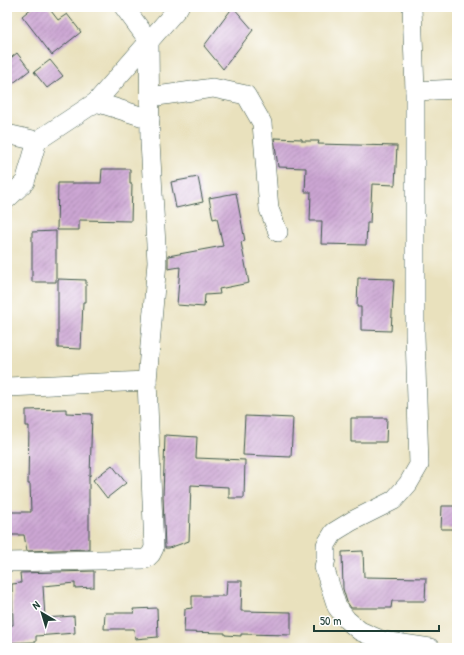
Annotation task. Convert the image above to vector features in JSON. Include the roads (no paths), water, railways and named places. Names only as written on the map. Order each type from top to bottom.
[{"type":"street","points":[[7,562],[146,559],[154,548],[147,381],[157,262],[150,142],[149,41],[124,7]]},
{"type":"street","points":[[7,199],[25,182],[38,140],[96,102],[179,7]]},
{"type":"street","points":[[412,7],[415,91],[415,335],[419,465],[408,484],[394,500],[352,521],[334,532],[326,545],[326,559],[324,567],[337,607],[347,620],[360,631],[383,644],[430,648]]},
{"type":"street","points":[[150,97],[213,88],[246,95],[262,123],[269,208],[278,232]]},
{"type":"street","points":[[415,91],[457,90]]},
{"type":"street","points":[[96,102],[150,119]]},
{"type":"street","points":[[7,134],[38,140]]},
{"type":"street","points":[[7,387],[147,381]]}]
